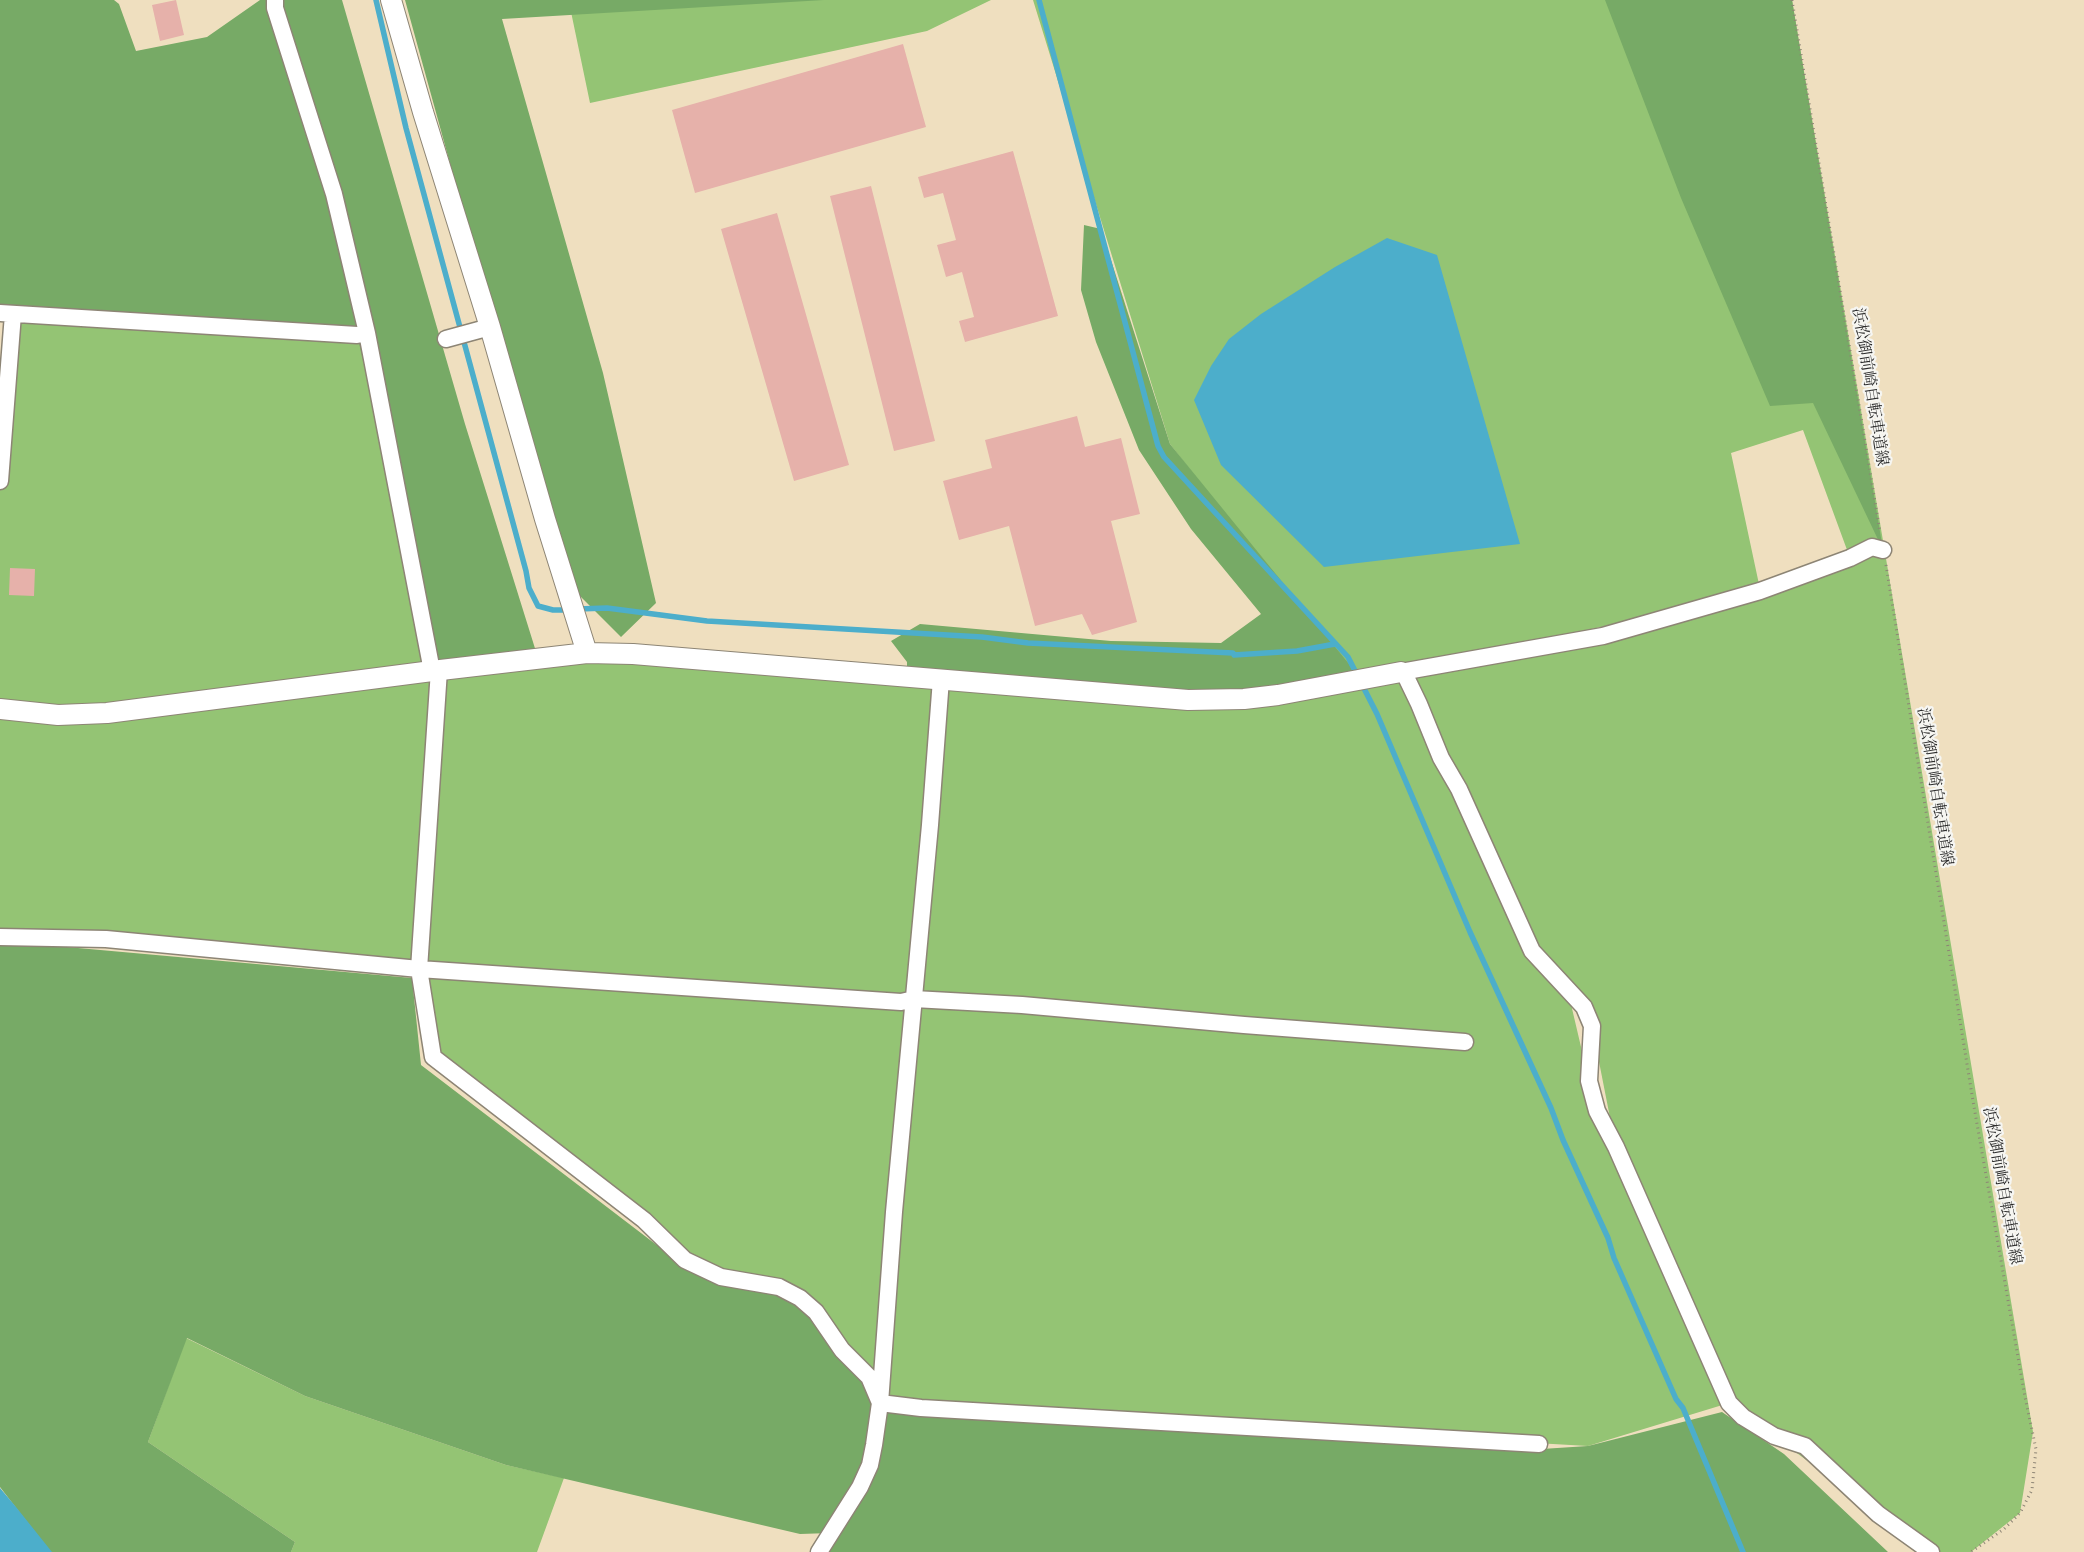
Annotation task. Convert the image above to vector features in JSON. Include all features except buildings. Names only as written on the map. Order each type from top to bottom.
[{"type":"street","points":[[275,0],[275,8],[334,194],[367,333],[435,670],[419,969],[433,1057],[644,1220],[685,1260],[721,1277],[779,1287],[800,1298],[816,1312],[842,1350],[870,1377],[880,1403]]},
{"type":"street","points":[[391,0],[423,112],[490,327],[545,519],[587,653]]},
{"type":"street","points":[[0,481],[7,314],[357,335],[367,333]]},
{"type":"street","points":[[446,339],[490,327]]},
{"type":"street","points":[[0,709],[58,715],[107,713],[435,670],[587,653],[633,654],[1188,700],[1244,699],[1349,683],[1603,636],[1760,591],[1850,558],[1872,547],[1883,550]]},
{"type":"street","points":[[1401,672],[1406,677],[1419,704],[1441,758],[1459,789],[1532,951],[1584,1006],[1592,1026],[1589,1081],[1597,1111],[1616,1147],[1730,1403],[1743,1417],[1774,1436],[1805,1446],[1878,1514],[1931,1552]]},
{"type":"street","points":[[819,1552],[860,1487],[870,1465],[880,1403],[894,1212],[941,679]]},
{"type":"street","points":[[0,937],[106,939],[419,969],[901,1002],[914,999],[1022,1005],[1244,1026],[1465,1042]]},
{"type":"street","points":[[880,1403],[921,1408],[1539,1444]]},
{"type":"path","name":"浜松御前崎自転車道線","points":[[1792,0],[1975,1110],[2025,1397],[2036,1449],[2032,1490],[2020,1513],[2004,1529],[1972,1552]]},
{"type":"green space","points":[[0,0],[114,0],[119,4],[136,51],[207,37],[260,0],[342,0],[465,424],[538,658],[439,670],[357,335],[0,312]]},
{"type":"green space","points":[[405,0],[824,0],[502,19],[603,373],[656,603],[621,637],[565,581]]},
{"type":"green space","points":[[737,0],[991,0],[927,31],[590,103],[570,7]]},
{"type":"green space","points":[[1033,0],[1792,0],[2033,1432],[2020,1513],[1971,1552],[1931,1552],[1729,1403],[1588,1446],[921,1408],[881,1392],[685,1260],[433,1057],[419,969],[0,938],[0,481],[13,314],[0,262],[367,333],[439,670],[587,653],[1218,699],[1353,679],[1170,444]],"holes":[[[1803,430],[1850,558],[1760,589],[1731,453]],[[1731,598],[1540,647],[1412,669]],[[1570,1000],[1592,1026],[1614,1138],[1589,1081]]]},
{"type":"green space","points":[[1605,0],[1792,0],[1883,550],[1813,403],[1770,406],[1681,198]]},
{"type":"green space","points":[[1084,225],[1101,229],[1170,444],[1362,680],[1244,699],[907,676],[907,662],[891,641],[920,624],[1111,641],[1221,643],[1261,614],[1191,529],[1139,450],[1096,342],[1081,290]]},
{"type":"green space","points":[[0,941],[412,978],[421,1065],[692,1272],[764,1284],[816,1312],[858,1378],[880,1403],[1511,1451],[1588,1446],[1722,1412],[1784,1454],[1888,1552],[819,1552],[830,1533],[800,1534],[506,1465],[305,1396],[187,1338],[148,1442],[295,1542],[291,1552],[50,1552],[0,1487]]},
{"type":"green space","points":[[186,1338],[305,1396],[506,1465],[564,1478],[537,1552],[291,1552],[295,1542],[148,1442]]},
{"type":"water","points":[[1387,238],[1437,255],[1520,544],[1324,567],[1221,465],[1194,400],[1211,366],[1229,339],[1261,314],[1335,267]]},
{"type":"water","points":[[0,1488],[16,1507],[52,1552],[0,1552]]},
{"type":"waterway","points":[[376,0],[406,128],[529,588],[538,606],[553,610],[569,610]]},
{"type":"waterway","points":[[1039,0],[1158,446],[1164,457],[1348,657],[1377,714],[1470,932],[1551,1108],[1563,1140],[1608,1238],[1614,1258],[1676,1399],[1683,1408],[1743,1552]]},
{"type":"waterway","points":[[578,609],[607,608],[707,621],[982,637],[1028,643],[1233,653],[1234,655],[1297,651],[1335,644]]}]
